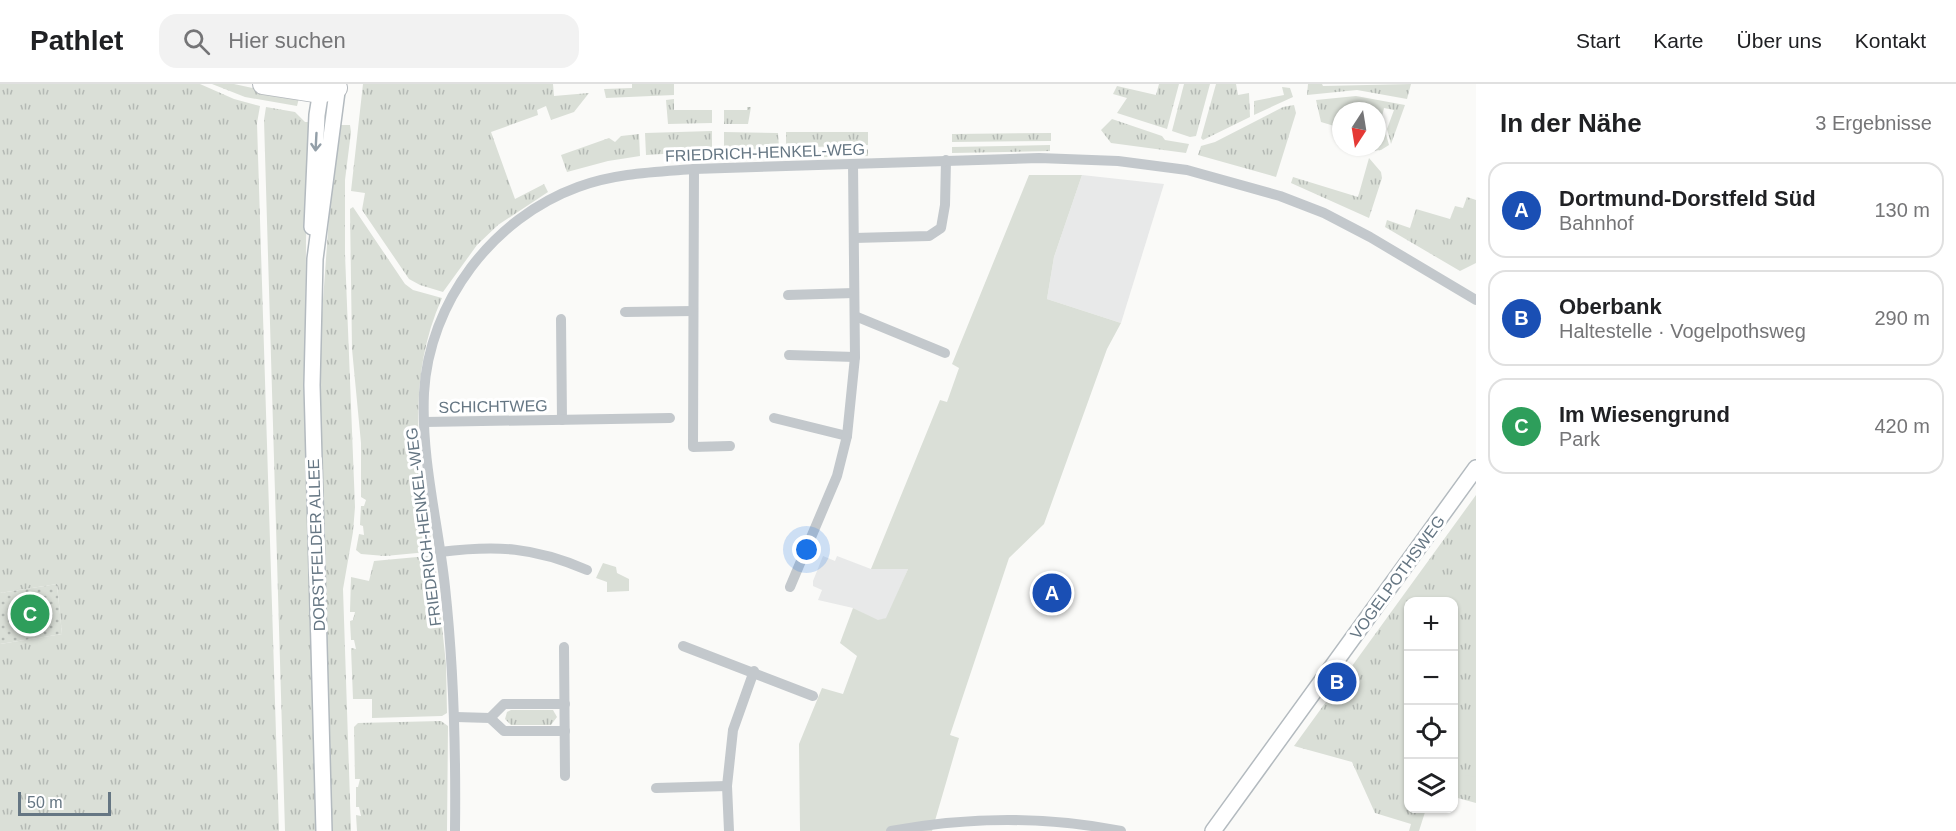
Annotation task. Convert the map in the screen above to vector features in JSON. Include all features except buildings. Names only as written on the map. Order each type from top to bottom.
[{"type":"highway","points":[[262,84],[330,87]]},
{"type":"main road","name":"DORSTFELDER ALLEE","points":[[324,831],[312,408],[315,259],[330,87]]},
{"type":"main road","name":"VOGELPOTHSWEG","points":[[1213,831],[1476,468]]},
{"type":"street","name":"FRIEDRICH-HENKEL-WEG","points":[[455,831],[456,717],[450,634],[427,461],[424,392],[429,362],[443,317],[461,280],[499,235],[522,216],[580,186],[644,173],[694,169],[946,160],[1039,158],[1118,161],[1187,170],[1234,182],[1324,213],[1370,237],[1476,300]]},
{"type":"street","points":[[854,238],[928,236],[941,228],[945,205],[946,160]]},
{"type":"street","points":[[790,587],[837,476],[848,436],[855,357],[854,164]]},
{"type":"street","points":[[694,169],[693,447],[730,446]]},
{"type":"street","points":[[788,295],[854,293]]},
{"type":"street","points":[[625,312],[693,310]]},
{"type":"street","points":[[855,316],[945,353]]},
{"type":"street","name":"SCHICHTWEG","points":[[561,319],[562,420]]},
{"type":"street","points":[[789,356],[855,357]]},
{"type":"street","name":"SCHICHTWEG","points":[[425,422],[670,418]]},
{"type":"street","points":[[774,418],[848,436]]},
{"type":"street","points":[[440,552],[508,547],[558,558],[587,570]]},
{"type":"street","points":[[683,646],[754,671],[813,696]]},
{"type":"street","points":[[564,647],[565,776]]},
{"type":"street","points":[[729,831],[727,786],[733,730],[754,671]]},
{"type":"street","points":[[490,718],[504,704],[565,704]]},
{"type":"street","points":[[456,717],[490,718],[504,731],[565,731]]},
{"type":"street","points":[[656,788],[727,786]]},
{"type":"street","points":[[891,831],[979,820],[1068,822],[1121,831]]},
{"type":"shaded area","points":[[1082,175],[1164,184],[1121,323],[1047,299],[1054,257]]},
{"type":"shaded area","points":[[823,556],[835,561],[837,556],[871,569],[908,569],[887,618],[878,621],[853,608],[818,600],[822,590],[813,586],[813,581]]},
{"type":"green space","points":[[0,84],[200,84],[234,99],[260,106],[257,123],[279,831],[0,831],[0,644],[62,634],[57,584],[0,593]]},
{"type":"green space","points":[[212,84],[234,84],[299,98],[297,106],[245,97]]},
{"type":"green space","points":[[363,84],[553,84],[554,96],[589,93],[574,112],[551,120],[546,106],[537,110],[538,115],[491,132],[515,199],[544,184],[548,192],[498,225],[477,245],[443,292],[409,279],[362,210],[365,193],[351,191]]},
{"type":"green space","points":[[632,84],[674,84],[674,95],[606,98],[604,89],[632,88]]},
{"type":"green space","points":[[1159,84],[1179,84],[1167,129],[1117,113],[1127,98],[1113,94],[1117,86],[1156,95]]},
{"type":"green space","points":[[1184,84],[1210,84],[1196,136],[1190,137],[1172,131]]},
{"type":"green space","points":[[1216,84],[1236,84],[1238,95],[1249,93],[1250,117],[1203,140],[1201,138]]},
{"type":"green space","points":[[1308,84],[1322,84],[1323,86],[1411,84],[1407,99],[1357,90],[1307,95]]},
{"type":"green space","points":[[1282,87],[1290,88],[1293,97],[1254,115],[1254,101],[1284,95]]},
{"type":"green space","points":[[1356,96],[1405,105],[1391,144],[1387,129],[1394,110],[1386,108],[1386,102],[1332,102],[1332,125],[1321,122],[1316,100]]},
{"type":"green space","points":[[674,99],[674,110],[712,110],[712,123],[668,124],[666,100]]},
{"type":"green space","points":[[1294,105],[1296,113],[1276,177],[1198,155],[1201,146],[1215,142],[1283,107]]},
{"type":"green space","points":[[266,107],[295,112],[305,122],[311,122],[306,239],[305,449],[317,831],[285,831],[264,120]]},
{"type":"green space","points":[[747,107],[751,107],[748,124],[724,124],[724,110],[747,110]]},
{"type":"green space","points":[[1112,119],[1162,136],[1165,140],[1189,144],[1186,153],[1111,143],[1101,130]]},
{"type":"green space","points":[[339,125],[350,125],[351,132],[345,180],[345,254],[355,507],[343,589],[351,831],[331,831],[318,370],[331,189]]},
{"type":"green space","points":[[712,131],[712,151],[646,155],[645,133]]},
{"type":"green space","points":[[724,132],[778,133],[779,148],[724,151]]},
{"type":"green space","points":[[786,132],[868,132],[868,145],[786,148]]},
{"type":"green space","points":[[1051,133],[1051,141],[952,142],[952,134]]},
{"type":"green space","points":[[639,134],[640,156],[608,161],[567,172],[561,155],[609,138],[615,142],[621,136]]},
{"type":"green space","points":[[1050,145],[1050,151],[952,153],[952,147]]},
{"type":"green space","points":[[868,149],[868,156],[786,158],[786,152]]},
{"type":"green space","points":[[1369,158],[1381,172],[1382,178],[1369,218],[1291,183],[1293,177],[1358,197]]},
{"type":"green space","points":[[1029,175],[1082,175],[1054,257],[1047,299],[1121,323],[1107,349],[1044,524],[1009,558],[950,735],[959,738],[932,831],[800,831],[799,744],[822,688],[843,694],[857,656],[840,643],[853,608],[878,620],[886,618],[908,569],[871,569],[940,400],[947,402],[959,368],[952,364]]},
{"type":"green space","points":[[1467,197],[1476,200],[1476,263],[1460,271],[1385,227],[1387,220],[1410,228],[1416,209],[1450,219],[1455,206],[1463,208]]},
{"type":"green space","points":[[353,207],[405,284],[413,290],[442,298],[423,359],[419,389],[420,452],[432,546],[428,552],[385,556],[361,554],[356,550],[359,534],[364,535],[363,526],[360,525],[361,506],[364,506],[366,500],[361,497],[361,443],[352,349],[350,209]]},
{"type":"green space","points":[[1476,495],[1476,803],[1458,798],[1458,597],[1404,597],[1404,813],[1425,813],[1419,831],[1409,831],[1411,824],[1375,813],[1352,762],[1294,746]]},
{"type":"green space","points":[[428,556],[435,561],[446,664],[447,713],[442,716],[372,718],[372,699],[353,699],[351,648],[356,649],[354,640],[351,640],[350,621],[353,620],[355,612],[350,612],[351,577],[369,581],[374,561]]},
{"type":"green space","points":[[603,563],[616,567],[617,573],[629,579],[629,591],[607,592],[607,582],[596,578]]},
{"type":"green space","points":[[57,584],[62,634],[0,644],[0,593]]},
{"type":"green space","points":[[511,710],[553,710],[557,717],[551,725],[511,725],[505,719],[507,712]]},
{"type":"green space","points":[[441,721],[448,726],[447,831],[357,831],[356,815],[361,816],[359,807],[356,807],[356,787],[360,779],[355,779],[354,727],[358,723]]},
{"type":"green space","points":[[1463,724],[1476,728],[1474,748],[1458,752],[1458,730]]},
{"type":"green space","points":[[1465,775],[1476,777],[1476,798],[1458,792],[1458,777]]},
{"type":"place","name":"Dortmund-Dorstfeld Süd","points":[[1052,593]]},
{"type":"place","name":"Im Wiesengrund","points":[[30,614]]},
{"type":"place","name":"Oberbank","points":[[1337,682]]}]
